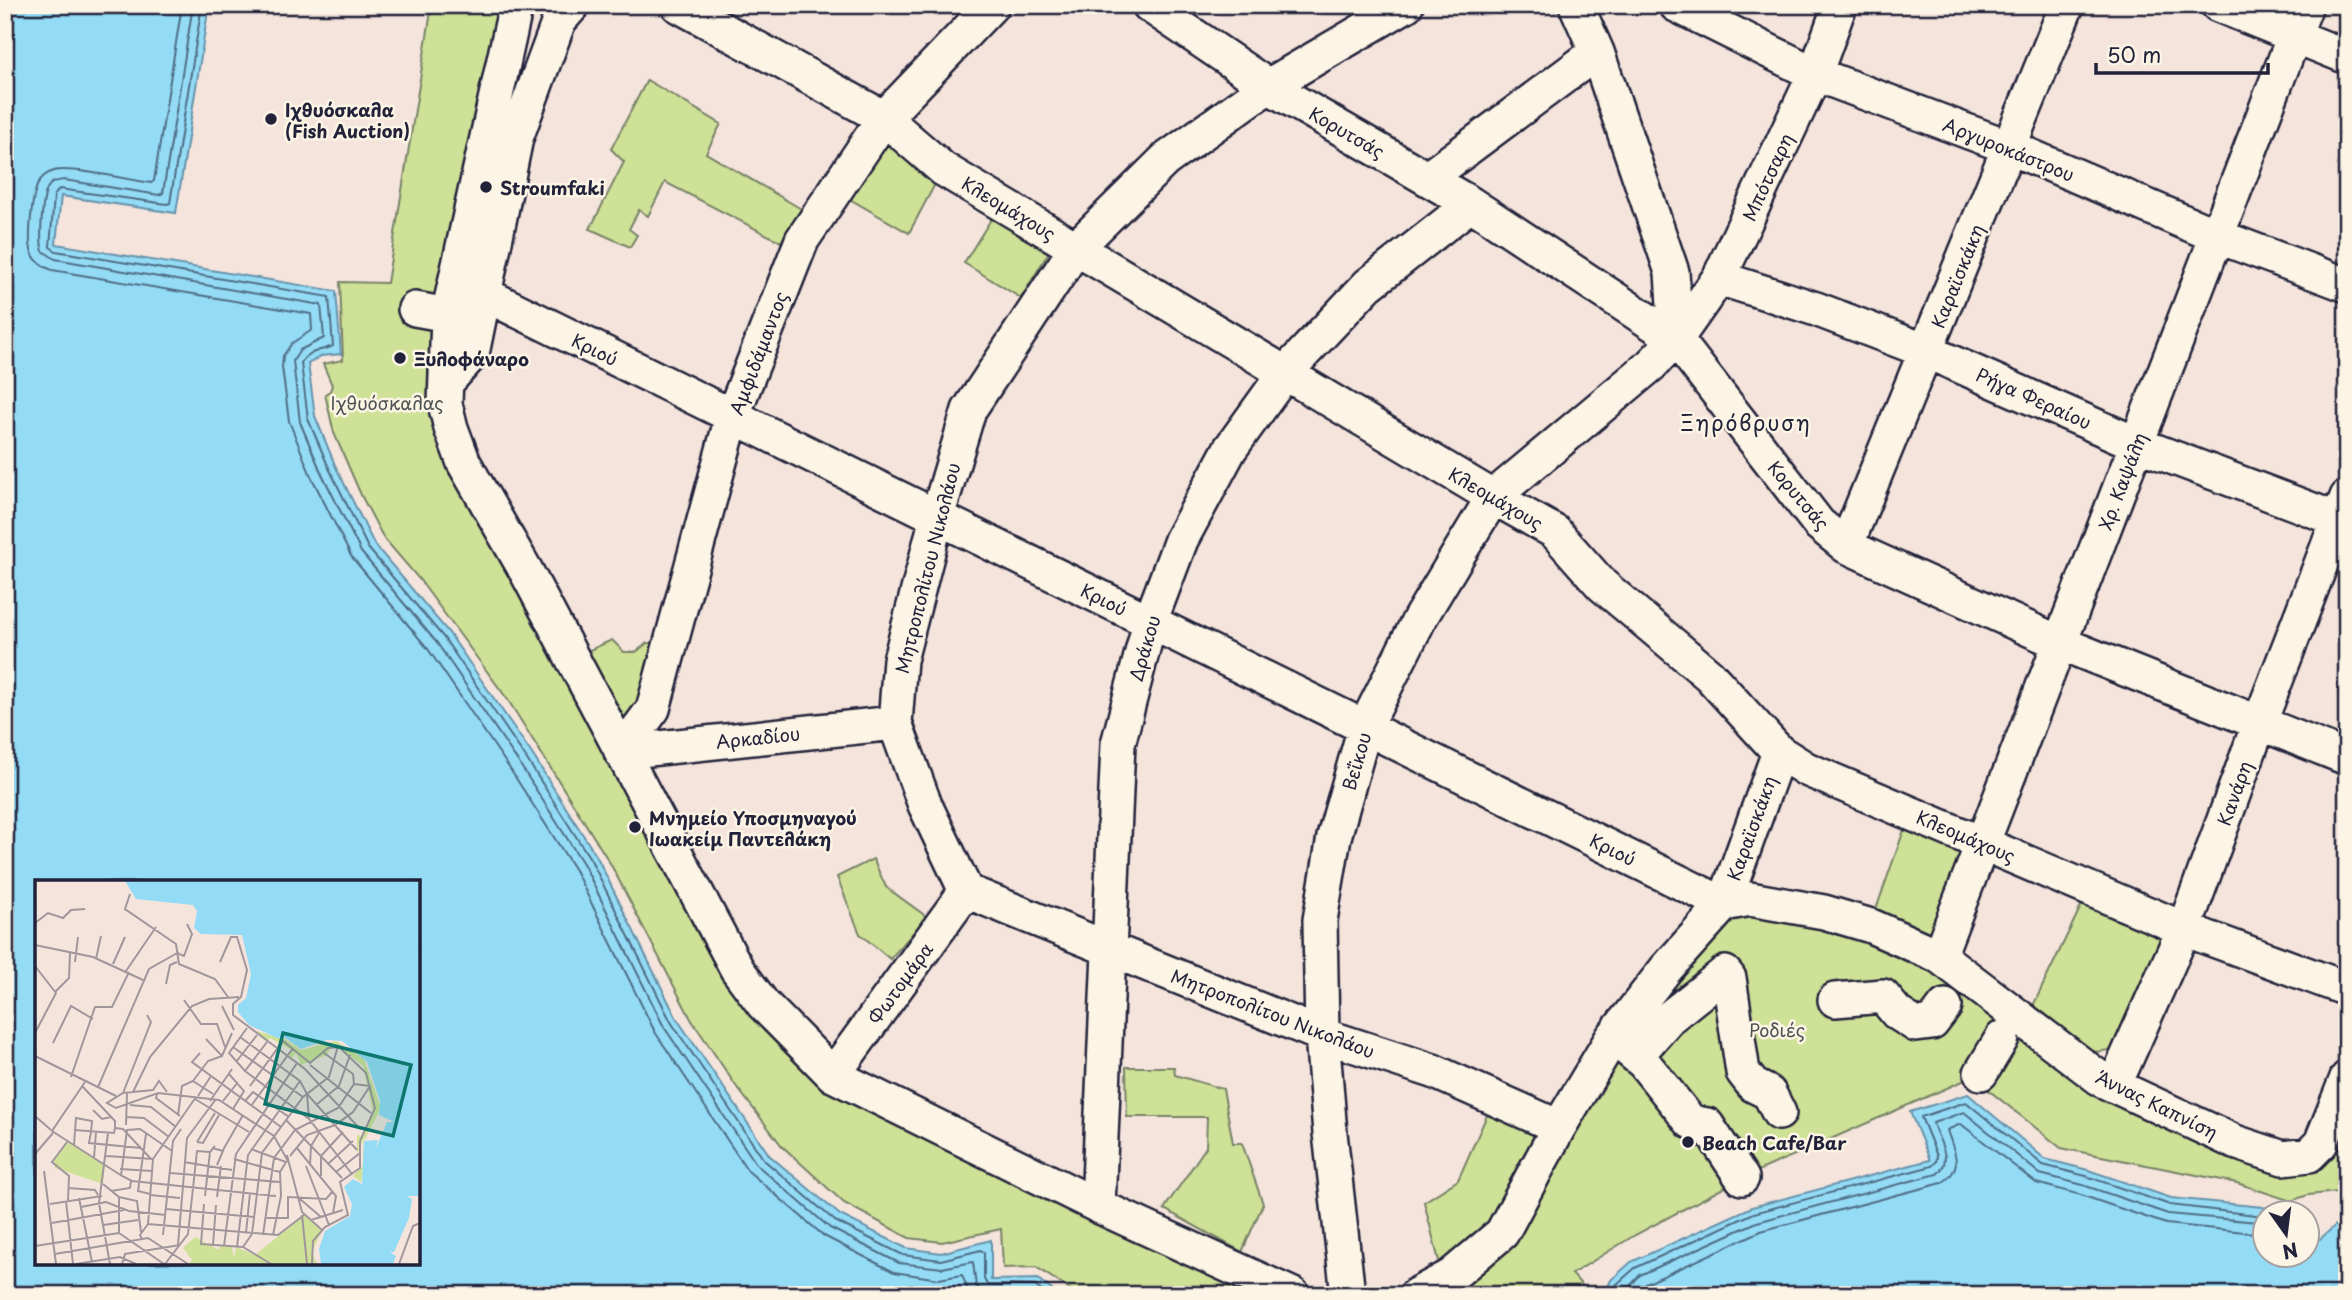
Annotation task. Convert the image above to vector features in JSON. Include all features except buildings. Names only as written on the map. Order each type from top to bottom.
[{"type":"street","points":[[516,5],[448,315],[445,404],[464,463],[531,582],[737,969],[763,1004],[833,1075],[1098,1206],[1293,1295]]},
{"type":"street","points":[[543,5],[541,17],[547,18],[558,5]]},
{"type":"street","points":[[446,383],[472,354],[516,138],[559,21],[573,5]]},
{"type":"street","name":"Κλεομάχους","points":[[678,5],[884,118],[943,169],[1493,497],[1555,531],[1602,585],[1709,675],[1779,752],[1806,769],[2184,929],[2347,989]]},
{"type":"street","name":"Αμφιδάμαντος","points":[[621,752],[653,709],[732,417],[802,240],[884,118],[992,5]]},
{"type":"street","name":"Κορυτσάς","points":[[1149,5],[1268,86],[1471,204],[1676,339],[1819,524],[1846,546],[2060,643],[2347,758]]},
{"type":"street","name":"Μητροπολίτου Νικολάου","points":[[1406,5],[1268,86],[1165,160],[1076,248],[969,410],[937,517],[900,660],[895,723],[925,805],[966,891],[1322,1035],[1433,1071],[1559,1126]]},
{"type":"street","points":[[1576,5],[1597,52],[1672,272],[1676,339]]},
{"type":"street","name":"Αργυροκάστρου","points":[[1676,5],[1815,74],[2009,148],[2217,236],[2347,285]]},
{"type":"street","name":"Μπότσαρη","points":[[1676,339],[1720,278],[1815,74],[1840,5]]},
{"type":"street","name":"Καραϊσκάκη","points":[[1846,546],[2067,5]]},
{"type":"street","points":[[2217,5],[2347,57]]},
{"type":"street","name":"Χρ. Καψάλη","points":[[1939,956],[2306,5]]},
{"type":"street","points":[[1428,178],[1597,52]]},
{"type":"street","name":"Δράκου","points":[[1098,1206],[1118,744],[1150,622],[1181,540],[1230,449],[1285,373],[1368,285],[1471,204]]},
{"type":"street","name":"Ρήγα Φεραίου","points":[[1720,278],[1815,309],[1926,351],[2137,444],[2344,513]]},
{"type":"street","name":"Κριού","points":[[484,294],[1724,904]]},
{"type":"street","points":[[415,309],[448,315]]},
{"type":"street","name":"Βεΐκου","points":[[1348,1295],[1322,1035],[1320,920],[1334,836],[1365,727],[1420,618],[1493,497],[1651,365],[1676,339]]},
{"type":"street","name":"Κανάρη","points":[[2114,1086],[2184,929],[2259,724],[2344,513]]},
{"type":"street","name":"Αρκαδίου","points":[[621,752],[895,723]]},
{"type":"street","name":"Καραϊσκάκη","points":[[1724,904],[1779,752]]},
{"type":"street","name":"Φωτομάρα","points":[[833,1075],[966,891]]},
{"type":"street","name":"Άννας Καπνίση","points":[[1724,904],[1751,900],[1824,912],[1871,926],[1939,956],[1954,993],[2102,1080],[2235,1142],[2283,1158],[2309,1155],[2321,1143],[2347,1078]]},
{"type":"street","points":[[1416,1295],[1451,1276],[1502,1233],[1559,1126],[1624,1047],[1666,969],[1724,904]]},
{"type":"street","points":[[1624,1047],[1670,1017],[1725,974],[1729,978],[1743,1072],[1754,1085],[1769,1093],[1779,1113]]},
{"type":"street","points":[[1835,1000],[1883,996],[1897,1013],[1916,1025],[1932,1023],[1954,993]]},
{"type":"street","points":[[1981,1073],[2002,1038]]},
{"type":"street","points":[[1624,1047],[1691,1122],[1707,1125],[1742,1178]]},
{"type":"green space","name":"Ιχθυόσκαλας","points":[[432,5],[516,5],[445,404],[572,658],[612,640],[624,652],[636,652],[647,643],[671,645],[621,752],[807,1050],[1293,1295],[1078,1295],[1036,1267],[1003,1268],[1001,1229],[942,1242],[909,1238],[844,1203],[782,1146],[736,1086],[691,1019],[610,863],[508,700],[419,579],[383,537],[334,433],[325,394],[330,391],[332,385],[323,364],[343,360],[340,282],[387,283]]},
{"type":"green space","points":[[647,80],[721,124],[706,153],[803,210],[781,242],[665,182],[648,216],[639,210],[629,229],[637,235],[630,247],[590,229],[624,162],[611,149]]},
{"type":"green space","points":[[884,118],[943,169],[909,233],[848,198]]},
{"type":"green space","points":[[1001,203],[1058,237],[1021,298],[964,263]]},
{"type":"green space","points":[[1904,830],[1965,851],[1927,938],[1874,915]]},
{"type":"green space","points":[[873,859],[886,887],[927,917],[890,959],[860,934],[837,877]]},
{"type":"green space","points":[[2085,898],[2167,931],[2117,1049],[2094,1052],[2031,1010]]},
{"type":"green space","name":"Ροδιές","points":[[1724,904],[1824,912],[2283,1158],[2347,1116],[2347,1191],[2282,1198],[2237,1183],[2061,1148],[1972,1077],[1742,1178],[1635,1235],[1572,1274],[1587,1291],[1584,1295],[1416,1295],[1440,1265],[1424,1202],[1458,1180],[1487,1115],[1551,1140]]},
{"type":"green space","points":[[1126,1067],[1174,1067],[1175,1075],[1223,1089],[1233,1143],[1242,1143],[1263,1204],[1242,1252],[1164,1209],[1206,1147],[1207,1117],[1127,1117]]},
{"type":"water","points":[[5,5],[209,5],[176,213],[61,196],[56,244],[336,291],[341,354],[321,356],[308,364],[315,416],[335,465],[374,544],[449,633],[532,754],[597,857],[677,1019],[770,1156],[840,1215],[906,1248],[941,1253],[991,1240],[991,1280],[1038,1279],[1058,1295],[5,1295]]},
{"type":"water","points":[[1968,1094],[2045,1159],[2088,1170],[2171,1198],[2250,1206],[2250,1268],[2320,1268],[2320,1239],[2347,1215],[2347,1295],[1604,1295],[1611,1280],[1631,1262],[1752,1207],[1930,1160],[1910,1112]]},
{"type":"place","name":"Ιχθυόσκαλα (Fish Auction)","points":[[271,119]]},
{"type":"place","name":"Stroumfaki","points":[[486,187]]},
{"type":"place","name":"Ξυλοφάναρο","points":[[400,358]]},
{"type":"place","name":"Μνημείο Υποσμηναγού Ιωακείμ Παντελάκη","points":[[635,827]]},
{"type":"place","name":"Beach Cafe/Bar","points":[[1688,1142]]},
{"type":"district","name":"Ξηρόβρυση","points":[[1746,422]]}]
